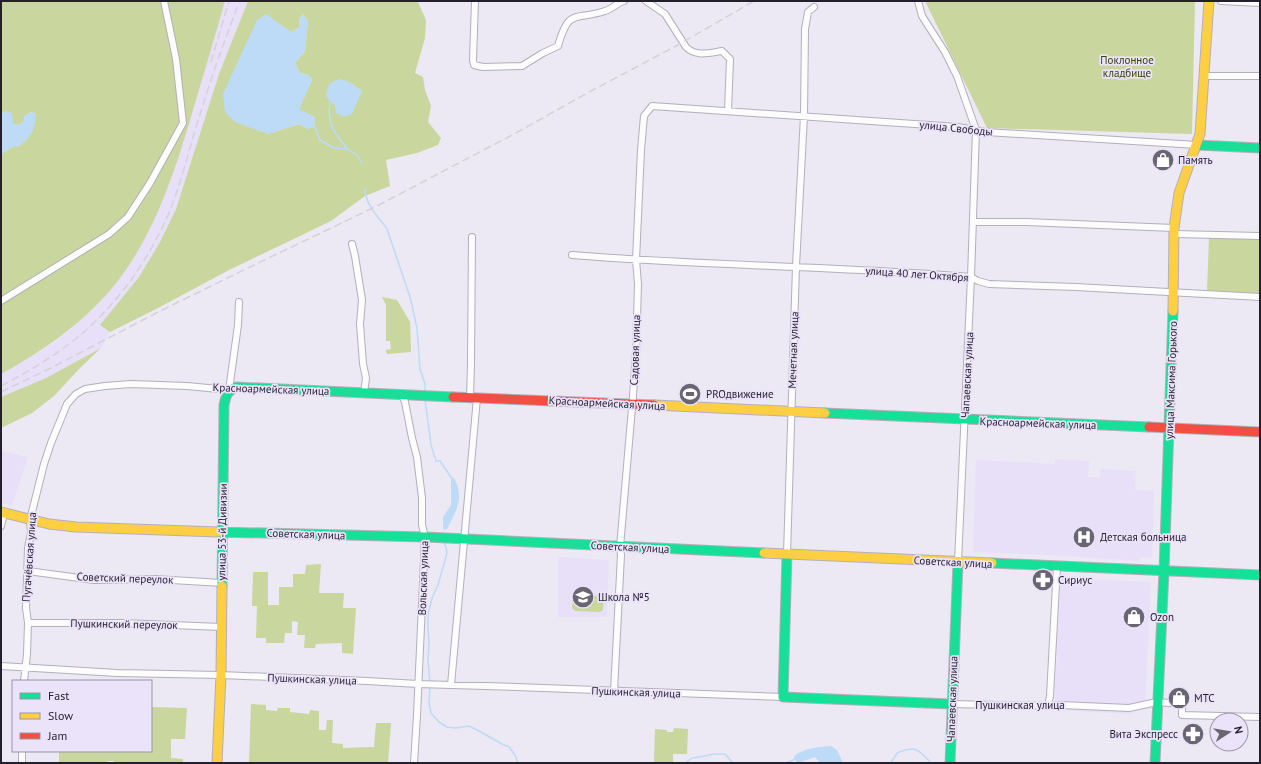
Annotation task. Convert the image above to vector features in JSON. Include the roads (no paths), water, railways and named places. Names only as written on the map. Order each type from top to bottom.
[{"type":"street","points":[[1,301],[109,234],[128,217],[150,183],[183,123],[176,59],[164,1]]},
{"type":"street","points":[[475,1],[473,60],[474,65],[483,67],[522,66],[558,46],[568,21],[576,16],[606,11],[624,1]]},
{"type":"street","points":[[646,1],[665,14],[686,47],[691,52],[699,54],[722,52],[730,59],[728,111]]},
{"type":"street","name":"Чапаевская улица","points":[[918,1],[922,16],[945,52],[957,76],[976,130],[950,763]]},
{"type":"street","name":"улица Максима Горького","points":[[1155,763],[1164,571],[1175,231],[1178,193],[1197,145],[1201,129],[1209,1]]},
{"type":"street","points":[[1221,1],[1260,3]]},
{"type":"street","name":"Мечетная улица","points":[[784,697],[791,412],[796,266],[804,116],[805,28],[808,12],[814,7]]},
{"type":"street","points":[[1204,76],[1260,76]]},
{"type":"street","name":"улица Свободы","points":[[652,106],[958,127],[986,132],[1260,148]]},
{"type":"street","name":"Садовая улица","points":[[614,691],[621,555],[620,547],[636,352],[638,284],[636,260],[644,116],[652,106]]},
{"type":"street","points":[[972,222],[1026,222],[1260,236]]},
{"type":"street","points":[[451,685],[465,540],[474,398],[472,350],[472,237]]},
{"type":"street","points":[[352,244],[362,300],[360,324],[364,373],[366,378],[364,393]]},
{"type":"street","name":"улица 40 лет Октября","points":[[572,255],[636,260],[902,271],[971,277],[989,284],[1260,297]]},
{"type":"street","name":"улица 53-й Дивизии","points":[[217,763],[221,675],[224,405],[229,390],[238,325],[239,302]]},
{"type":"street","name":"Красноармейская улица","points":[[76,394],[85,389],[132,384],[188,386],[229,390],[236,387],[246,387],[1260,432]]},
{"type":"street","name":"Пугачёвская улица","points":[[24,680],[28,623],[26,608],[28,548],[31,533],[30,520],[44,464],[51,443],[67,404],[76,394]]},
{"type":"street","name":"Вольская улица","points":[[405,395],[412,438],[418,457],[422,498],[422,524],[425,537],[422,684],[414,763]]},
{"type":"street","points":[[1,526],[3,512]]},
{"type":"street","name":"Советская улица","points":[[3,512],[49,524],[76,527],[425,537],[1260,575]]},
{"type":"street","points":[[1048,706],[1050,696],[1057,566]]},
{"type":"street","name":"Советский переулок","points":[[28,571],[94,580],[155,579],[222,583]]},
{"type":"street","name":"Пушкинский переулок","points":[[28,623],[123,623],[221,627]]},
{"type":"street","name":"Пушкинская улица","points":[[1,666],[117,673],[221,675],[437,685],[952,704],[1061,705],[1129,708],[1157,702],[1182,704],[1182,714],[1260,717]]},
{"type":"street","points":[[22,752],[22,763]]},
{"type":"water","points":[[266,14],[291,32],[300,27],[299,20],[303,14],[308,21],[305,51],[295,63],[300,73],[309,75],[312,80],[299,109],[315,117],[315,127],[307,129],[299,124],[268,134],[235,122],[225,112],[223,94],[257,20]]},
{"type":"water","points":[[340,79],[350,82],[362,91],[352,114],[344,117],[336,113],[335,106],[326,97],[329,85]]},
{"type":"water","points":[[5,111],[12,113],[13,124],[19,125],[24,121],[24,116],[31,112],[36,114],[35,125],[29,137],[18,147],[14,146],[1,154],[1,114]]},
{"type":"water","points":[[454,478],[459,492],[458,504],[447,529],[445,530],[443,528],[443,517],[451,505],[451,480]]},
{"type":"water","points":[[831,746],[837,750],[843,763],[820,763],[815,757],[798,763],[795,760],[794,756],[802,751],[812,748]]},
{"type":"waterway","points":[[330,102],[330,122],[338,137],[347,148]]},
{"type":"waterway","points":[[315,127],[320,140],[334,148],[348,149],[358,156],[362,163]]},
{"type":"waterway","points":[[365,189],[370,206],[387,229],[410,297],[417,328],[420,369],[425,384],[425,391]]},
{"type":"waterway","points":[[425,399],[431,445],[436,461],[440,461],[453,480]]},
{"type":"waterway","points":[[430,683],[428,661],[428,615],[447,553],[444,543]]},
{"type":"waterway","points":[[430,687],[429,703],[431,713],[439,722],[447,727],[456,728],[469,726],[479,731],[509,747],[515,755],[518,763]]},
{"type":"waterway","points":[[891,763],[897,753],[908,749],[913,749],[920,752],[931,763]]},
{"type":"waterway","points":[[685,763],[692,758],[714,754],[725,754],[733,763]]},
{"type":"waterway","points":[[786,763],[795,759]]},
{"type":"railway","points":[[211,62],[229,1]]},
{"type":"railway","points":[[1,386],[29,371],[73,341],[89,328],[104,313],[142,264],[163,227],[171,208],[215,69],[240,1]]},
{"type":"railway","points":[[1,392],[55,366],[160,311],[377,206],[678,45],[754,1]]},
{"type":"place","name":"Память","points":[[1163,160]]},
{"type":"place","name":"PROдвижение","points":[[690,394]]},
{"type":"place","name":"Детская больница","points":[[1084,537]]},
{"type":"place","name":"Сириус","points":[[1043,580]]},
{"type":"place","name":"Школа №5","points":[[583,597]]},
{"type":"place","name":"Ozon","points":[[1134,617]]},
{"type":"place","name":"МТС","points":[[1179,698]]},
{"type":"place","name":"Вита Экспресс","points":[[1193,734]]},
{"type":"park label","name":"Поклонное кладбище","points":[[1127,66]]}]
